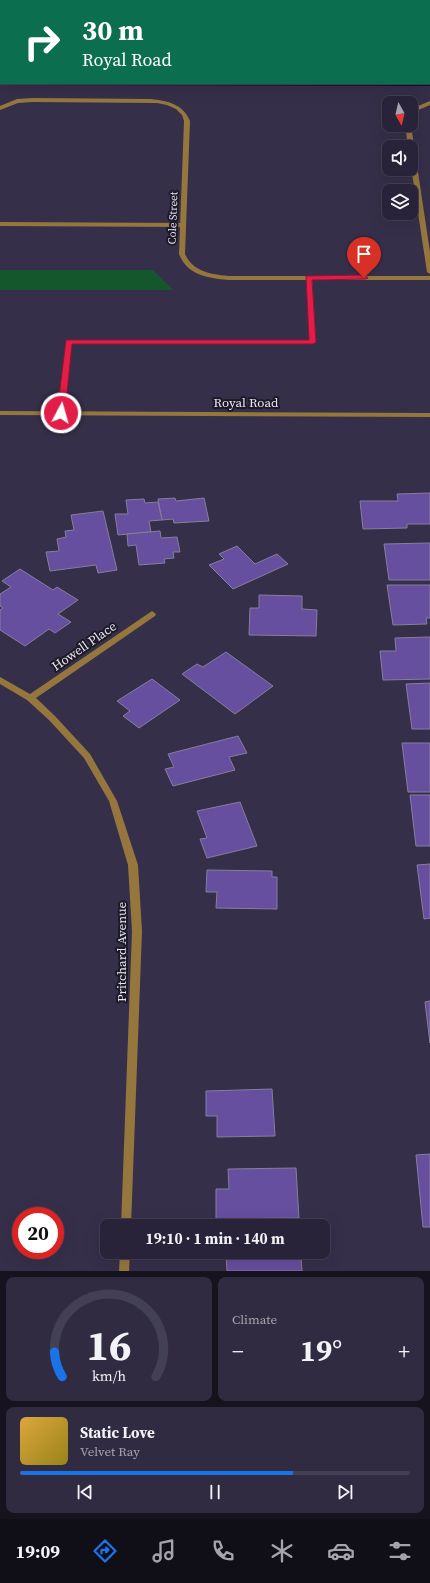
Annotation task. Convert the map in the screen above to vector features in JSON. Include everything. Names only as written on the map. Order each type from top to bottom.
[{"type":"street","name":"Cole Street","points":[[0,108],[17,101],[34,100],[143,100],[165,102],[180,109],[187,121],[183,225],[184,260],[190,268],[201,273],[228,278],[430,278]]},
{"type":"street","points":[[418,108],[430,103]]},
{"type":"street","points":[[416,176],[426,227],[430,272]]},
{"type":"street","points":[[0,224],[183,225]]},
{"type":"street","points":[[61,413],[68,342],[313,342],[309,278]]},
{"type":"street","name":"Royal Road","points":[[0,413],[430,415]]},
{"type":"street","name":"Howell Place","points":[[30,698],[152,614]]},
{"type":"street","name":"Pritchard Avenue","points":[[0,680],[30,698],[52,718],[87,756],[113,801],[133,866],[137,931],[126,1219]]},
{"type":"street","points":[[124,1271],[125,1259]]},
{"type":"green space","points":[[0,270],[153,270],[173,290],[0,290]]},
{"type":"building","points":[[430,493],[430,524],[407,524],[407,528],[363,529],[360,501],[398,501],[397,494]]},
{"type":"building","points":[[175,498],[176,501],[204,498],[209,521],[174,523],[173,519],[162,520],[158,499]]},
{"type":"building","points":[[144,499],[145,503],[158,502],[162,520],[149,521],[151,532],[118,535],[115,514],[128,514],[126,500]]},
{"type":"building","points":[[103,511],[117,570],[98,573],[96,565],[50,571],[46,552],[59,551],[57,539],[66,537],[65,531],[74,530],[71,515]]},
{"type":"building","points":[[160,531],[161,538],[177,537],[180,552],[173,552],[174,558],[164,559],[165,563],[139,565],[136,545],[128,546],[127,534]]},
{"type":"building","points":[[430,543],[430,580],[389,580],[384,544]]},
{"type":"building","points":[[237,546],[255,564],[277,554],[288,564],[233,589],[209,565],[224,559],[219,554]]},
{"type":"building","points":[[20,569],[53,590],[57,587],[78,600],[58,614],[71,622],[55,633],[49,629],[25,646],[0,630],[0,610],[3,608],[0,606],[0,594],[11,587],[2,581]]},
{"type":"building","points":[[387,585],[430,585],[430,618],[426,618],[427,624],[393,625]]},
{"type":"building","points":[[259,595],[302,596],[302,609],[317,610],[316,636],[249,635],[250,608],[259,608]]},
{"type":"building","points":[[430,637],[430,679],[383,680],[380,651],[396,651],[395,638]]},
{"type":"building","points":[[226,652],[273,686],[235,714],[182,674],[197,664],[203,667]]},
{"type":"building","points":[[152,679],[180,700],[139,728],[123,716],[130,711],[117,701]]},
{"type":"building","points":[[430,683],[430,729],[412,729],[406,684]]},
{"type":"building","points":[[238,736],[247,753],[229,757],[235,770],[173,786],[165,769],[174,767],[168,754]]},
{"type":"building","points":[[402,743],[430,743],[430,792],[408,792]]},
{"type":"building","points":[[410,795],[430,795],[430,846],[416,846]]},
{"type":"building","points":[[240,802],[257,846],[207,858],[200,839],[207,838],[197,811]]},
{"type":"building","points":[[430,864],[430,918],[424,919],[417,865]]},
{"type":"building","points":[[207,870],[272,871],[272,877],[277,877],[277,909],[216,908],[217,892],[206,892]]},
{"type":"building","points":[[430,1001],[430,1043],[425,1002]]},
{"type":"building","points":[[272,1089],[275,1136],[217,1137],[217,1116],[206,1116],[206,1091]]},
{"type":"building","points":[[430,1154],[430,1227],[423,1227],[416,1155]]},
{"type":"building","points":[[296,1168],[299,1218],[216,1219],[216,1189],[229,1189],[228,1169]]},
{"type":"building","points":[[226,1259],[301,1259],[302,1271],[227,1271]]},
{"type":"route","points":[[61,413],[68,342],[313,342],[309,278],[364,278]]}]
